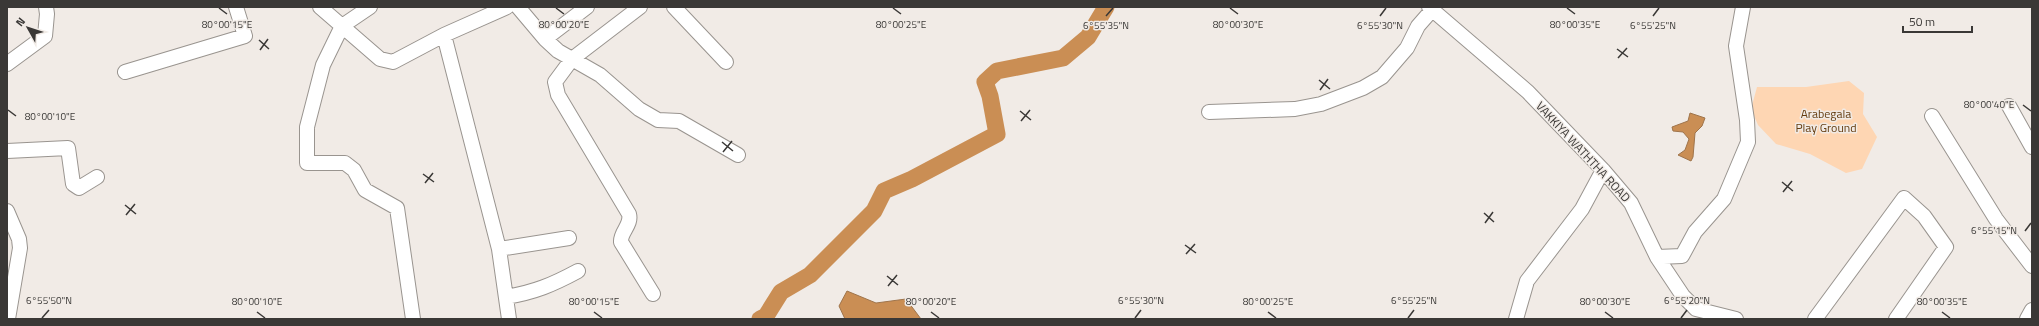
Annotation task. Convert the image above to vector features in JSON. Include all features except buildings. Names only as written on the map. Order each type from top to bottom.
[{"type":"street","points":[[7,64],[45,36],[47,14],[46,7]]},
{"type":"street","points":[[125,72],[245,36],[236,7]]},
{"type":"street","points":[[320,7],[380,59],[393,62],[444,35],[507,7]]},
{"type":"street","points":[[370,7],[342,26],[323,64],[306,127],[307,163],[345,163],[354,170],[365,190],[397,208],[413,319]]},
{"type":"street","points":[[518,7],[545,39],[558,51],[600,75],[639,109],[658,120],[680,122],[738,155]]},
{"type":"street","points":[[545,39],[587,7]]},
{"type":"street","points":[[640,7],[572,59],[555,82],[555,89],[585,143],[629,214],[630,220],[620,237],[621,242],[653,294]]},
{"type":"street","points":[[674,7],[726,62]]},
{"type":"street","points":[[1657,257],[1682,256],[1695,232],[1724,199],[1748,142],[1747,120],[1736,46],[1743,7]]},
{"type":"street","points":[[1209,112],[1295,109],[1321,104],[1363,88],[1382,77],[1407,48],[1418,26],[1431,8]]},
{"type":"street","name":"VAKKIYA WATHTHA ROAD","points":[[1431,8],[1528,92],[1603,170],[1631,203],[1657,257],[1683,296],[1692,314],[1736,319]]},
{"type":"street","points":[[444,35],[499,249],[509,319]]},
{"type":"street","points":[[2009,106],[2032,147]]},
{"type":"street","points":[[1932,116],[1996,219],[2032,266]]},
{"type":"street","points":[[7,151],[68,148],[73,184],[79,188],[97,177]]},
{"type":"street","points":[[1516,319],[1527,281],[1582,209],[1603,170]]},
{"type":"street","points":[[1815,319],[1904,198],[1924,216],[1946,247],[1896,319]]},
{"type":"street","points":[[7,211],[19,239],[20,248],[8,319]]},
{"type":"street","points":[[499,249],[569,238]]},
{"type":"street","points":[[506,297],[531,293],[552,285],[578,271]]},
{"type":"street","points":[[2027,319],[2032,310]]},
{"type":"green space","name":"Arabegala Play Ground","points":[[1849,81],[1864,93],[1863,114],[1877,137],[1862,169],[1846,173],[1810,154],[1776,144],[1758,125],[1751,109],[1757,87],[1806,87]]},
{"type":"shaded area","points":[[1690,113],[1705,118],[1702,126],[1695,133],[1693,157],[1691,161],[1678,155],[1685,150],[1689,139],[1683,132],[1673,131],[1672,127],[1688,121]]},
{"type":"shaded area","points":[[847,291],[876,303],[906,299],[921,319],[845,319],[839,306]]},
{"type":"waterway","points":[[760,319],[766,316],[781,292],[810,275],[874,211],[884,191],[912,179],[997,134],[990,96],[985,82],[997,71],[1063,58],[1088,37],[1106,7]]}]
